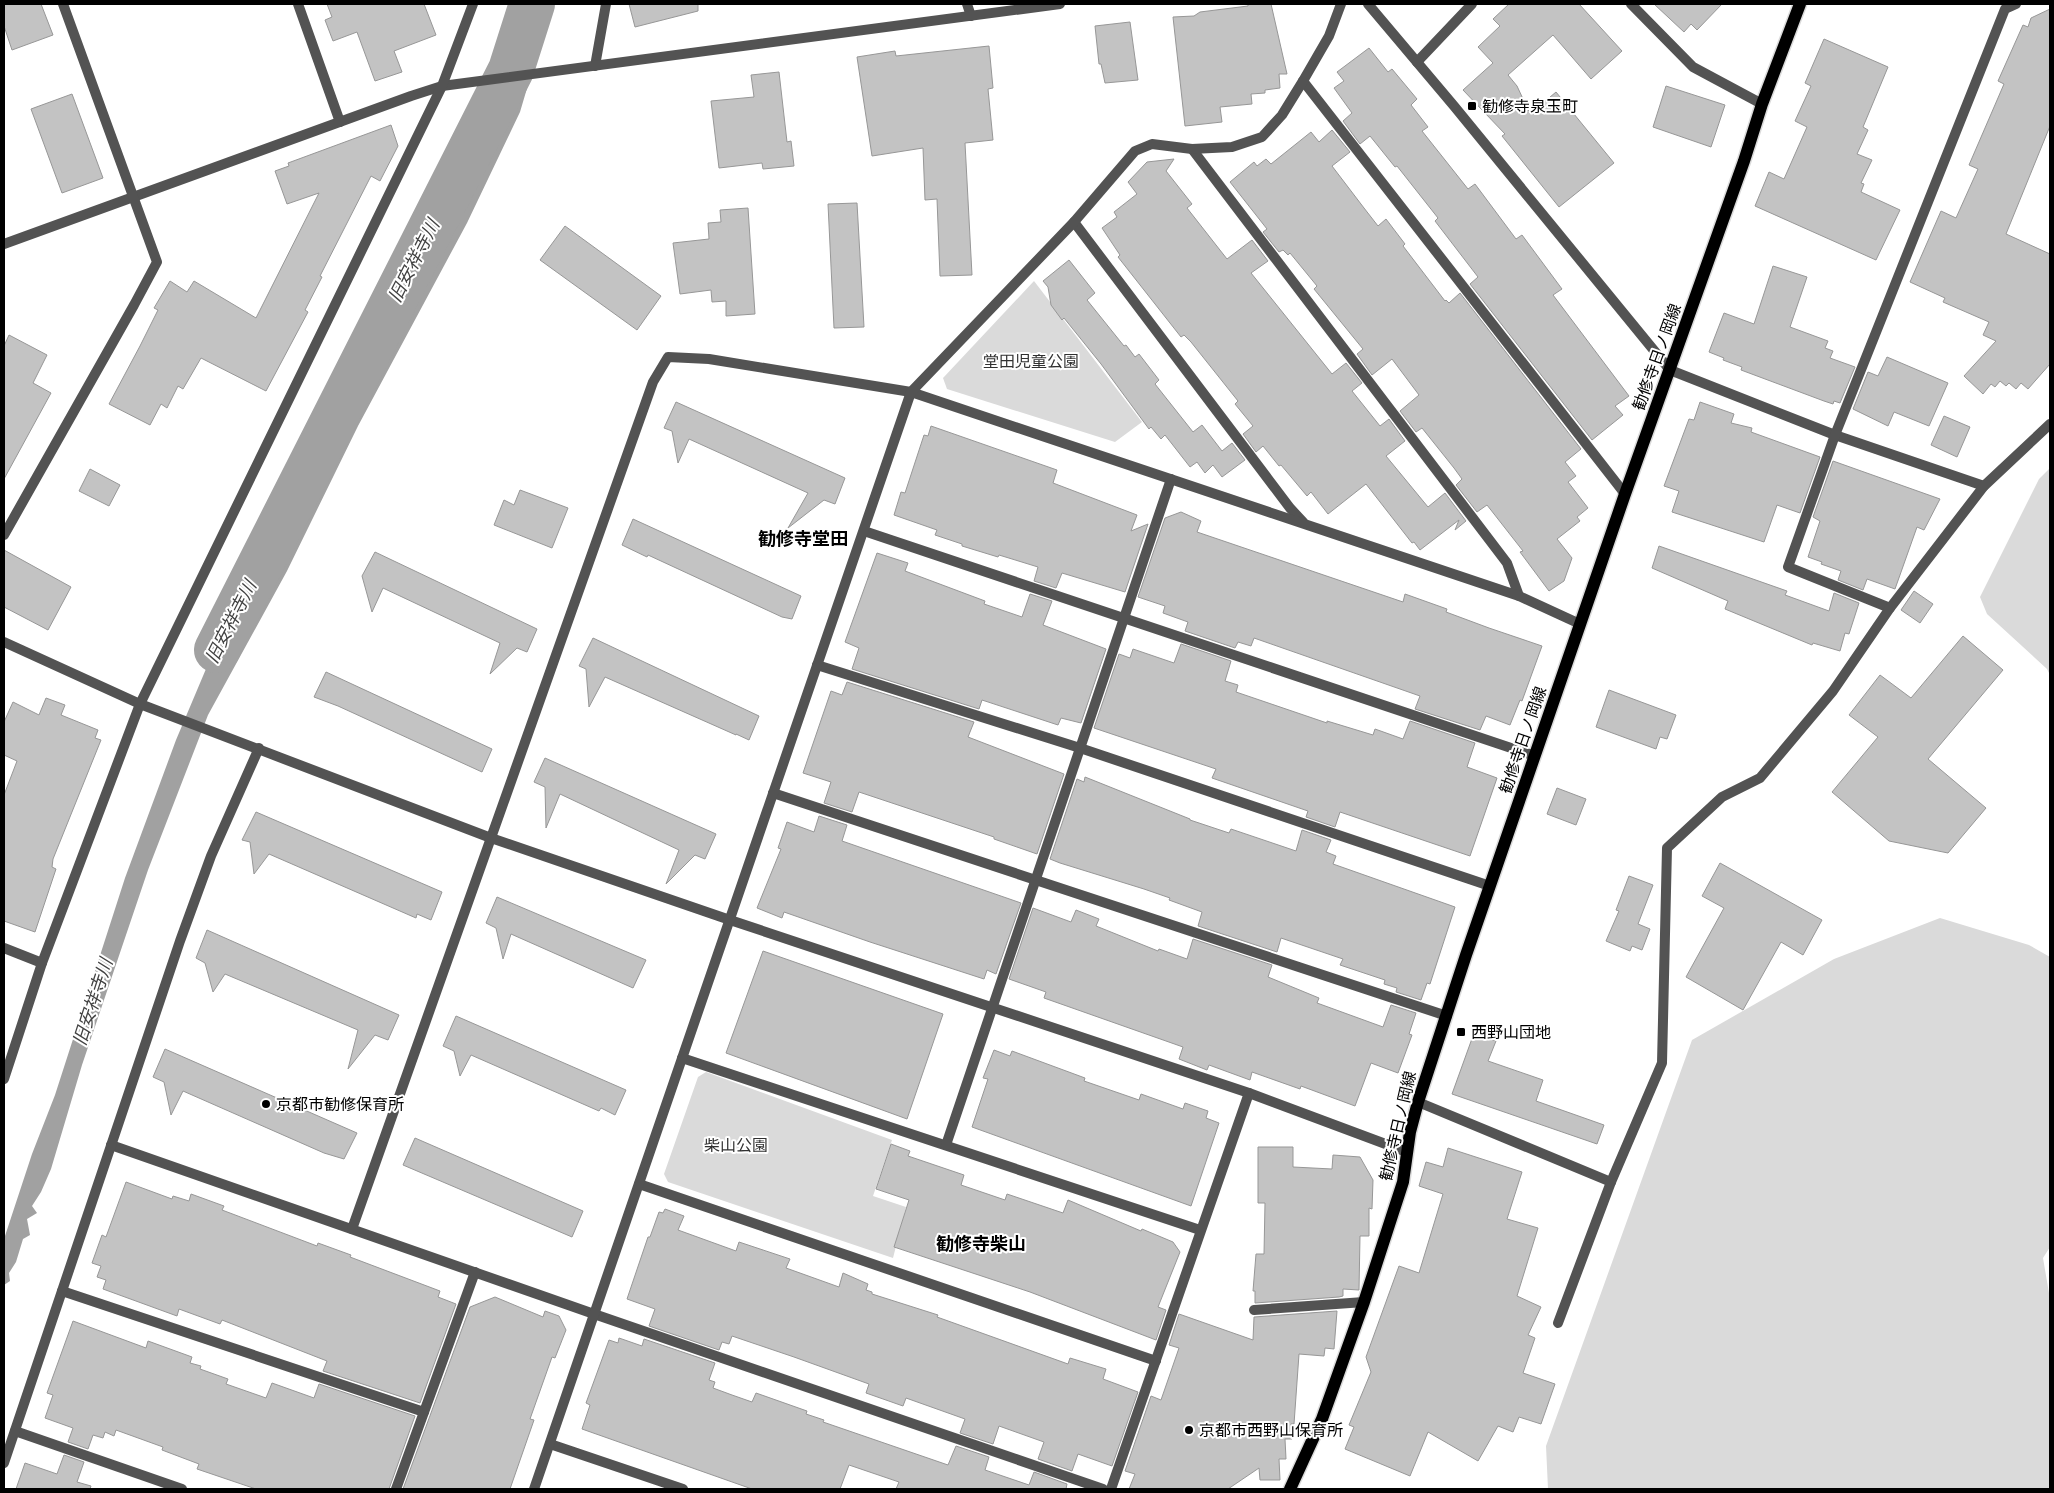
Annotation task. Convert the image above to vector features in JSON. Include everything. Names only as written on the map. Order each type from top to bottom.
[{"type":"main road","name":"勧修寺日ノ岡線","points":[[1290,1489],[1322,1419],[1364,1302],[1403,1182],[1407,1152],[1418,1102],[1490,886],[1625,494],[1741,170],[1762,104],[1800,4]]},
{"type":"street","points":[[4,535],[130,313],[156,262],[63,4]]},
{"type":"street","points":[[298,4],[340,122]]},
{"type":"street","points":[[4,1079],[42,963],[140,704],[442,86],[474,4]]},
{"type":"street","points":[[595,66],[606,4]]},
{"type":"street","points":[[967,4],[971,16]]},
{"type":"street","points":[[4,244],[442,86],[1060,4]]},
{"type":"street","points":[[534,1489],[911,392],[1074,222],[1134,151],[1152,144],[1192,149],[1232,147],[1262,138],[1282,115],[1303,81],[1329,36],[1341,4]]},
{"type":"street","points":[[1368,4],[1670,370],[1835,435],[1984,486]]},
{"type":"street","points":[[1417,62],[1472,4]]},
{"type":"street","points":[[1631,4],[1693,67],[1762,104]]},
{"type":"street","points":[[1890,608],[1788,567],[1835,435],[2005,9],[2016,4]]},
{"type":"street","points":[[1303,81],[1625,494]]},
{"type":"street","points":[[1192,149],[1507,563],[1518,596]]},
{"type":"street","points":[[1074,222],[1290,508],[1306,524]]},
{"type":"street","points":[[352,1229],[653,382],[668,357],[709,359],[911,392],[1518,596],[1580,624]]},
{"type":"street","points":[[1558,1323],[1610,1182],[1662,1063],[1667,848],[1722,797],[1760,778],[1833,691],[1890,608],[1984,486],[2050,424]]},
{"type":"street","points":[[946,1145],[1171,479]]},
{"type":"street","points":[[864,531],[1534,756]]},
{"type":"street","points":[[4,642],[140,704],[491,838],[992,1009],[1249,1093],[1407,1152]]},
{"type":"street","points":[[817,665],[1080,748],[1490,886]]},
{"type":"street","points":[[4,1463],[211,856],[259,748]]},
{"type":"street","points":[[774,793],[1447,1016]]},
{"type":"street","points":[[4,948],[42,963]]},
{"type":"street","points":[[682,1058],[1200,1230]]},
{"type":"street","points":[[1111,1489],[1249,1093]]},
{"type":"street","points":[[1418,1102],[1610,1182]]},
{"type":"street","points":[[111,1145],[1103,1489]]},
{"type":"street","points":[[639,1184],[1156,1361]]},
{"type":"street","points":[[396,1489],[475,1272]]},
{"type":"street","points":[[62,1291],[424,1412]]},
{"type":"street","points":[[1254,1310],[1364,1302]]},
{"type":"street","points":[[15,1431],[182,1489]]},
{"type":"street","points":[[550,1444],[683,1489]]},
{"type":"green space","name":"堂田児童公園","points":[[1034,281],[1142,422],[1115,442],[947,389],[943,378]]},
{"type":"green space","points":[[2050,468],[2050,675],[2047,669],[1987,614],[1980,597],[2039,479]]},
{"type":"green space","points":[[1940,918],[2029,945],[2050,957],[2050,1247],[2043,1258],[2050,1299],[2050,1489],[1548,1489],[1546,1446],[1692,1040],[1834,959]]},
{"type":"green space","name":"柴山公園","points":[[706,1072],[892,1140],[873,1196],[906,1207],[893,1258],[668,1182],[664,1174],[698,1077]]},
{"type":"water","points":[[532,4],[552,4],[520,112],[467,223],[358,426],[287,571],[208,715],[148,870],[82,1065],[51,1169],[41,1192],[32,1206],[37,1213],[27,1219],[30,1235],[23,1239],[16,1262],[9,1273],[10,1281],[4,1285],[4,1239],[32,1154],[55,1095],[125,878],[176,740],[230,612],[274,559],[309,469],[337,435],[471,171],[524,46]]},
{"type":"building","points":[[4,4],[41,4],[53,35],[12,50],[4,26]]},
{"type":"building","points":[[327,4],[424,4],[436,35],[394,51],[402,72],[375,81],[357,32],[333,41],[325,20],[332,17]]},
{"type":"building","points":[[629,4],[698,4],[698,11],[635,27]]},
{"type":"building","points":[[1248,4],[1271,4],[1287,74],[1279,74],[1280,88],[1265,90],[1265,93],[1251,94],[1252,104],[1220,107],[1222,122],[1185,126],[1173,17],[1194,16],[1200,12],[1248,6]]},
{"type":"building","points":[[1509,4],[1579,4],[1622,51],[1591,79],[1553,35],[1508,75],[1517,86],[1530,114],[1556,92],[1614,163],[1559,207],[1502,136],[1505,134],[1463,90],[1493,63],[1478,47],[1500,26],[1493,19]]},
{"type":"building","points":[[1654,4],[1722,4],[1697,30],[1691,24],[1684,32]]},
{"type":"building","points":[[2050,9],[2050,126],[2006,234],[2050,254],[2050,364],[2028,389],[2021,383],[2016,389],[2009,383],[2006,386],[2000,381],[1995,387],[1991,384],[1983,394],[1964,376],[1996,341],[1983,335],[1989,322],[1943,302],[1945,298],[1910,282],[1941,211],[1956,218],[1978,169],[1969,165],[2004,84],[1998,81],[2023,25],[2028,27],[2031,18]]},
{"type":"building","points":[[1130,22],[1138,80],[1105,83],[1101,64],[1099,64],[1095,26]]},
{"type":"building","points":[[1824,39],[1888,67],[1863,127],[1868,130],[1857,154],[1872,160],[1861,183],[1864,184],[1861,192],[1900,210],[1876,260],[1755,206],[1769,172],[1784,179],[1807,127],[1795,121],[1811,86],[1805,83]]},
{"type":"building","points":[[989,46],[993,88],[988,89],[993,140],[965,143],[972,275],[940,276],[937,199],[925,200],[923,148],[872,156],[857,57],[895,51],[896,56]]},
{"type":"building","points":[[1369,48],[1388,72],[1392,69],[1417,99],[1411,105],[1428,127],[1422,131],[1468,189],[1475,184],[1516,239],[1522,235],[1562,289],[1553,295],[1629,396],[1615,406],[1623,415],[1592,440],[1470,284],[1478,277],[1435,221],[1438,218],[1397,166],[1395,167],[1370,136],[1360,144],[1343,121],[1352,113],[1334,88],[1344,81],[1337,72]]},
{"type":"building","points":[[779,72],[787,142],[791,141],[794,166],[763,169],[762,163],[719,168],[711,101],[754,97],[751,75]]},
{"type":"building","points":[[1666,86],[1725,105],[1711,147],[1653,127]]},
{"type":"building","points":[[72,94],[103,178],[62,193],[31,109]]},
{"type":"building","points":[[391,125],[398,146],[380,181],[371,176],[320,276],[322,277],[305,310],[308,312],[266,391],[201,358],[183,389],[178,386],[167,408],[161,404],[150,425],[109,404],[158,310],[154,308],[170,281],[187,292],[194,281],[256,318],[319,193],[287,204],[275,171],[289,166],[288,163]]},
{"type":"building","points":[[1332,130],[1350,152],[1332,166],[1378,226],[1386,219],[1405,244],[1403,246],[1445,301],[1449,303],[1460,293],[1581,449],[1565,462],[1576,476],[1568,482],[1588,508],[1577,517],[1580,521],[1557,539],[1572,558],[1564,581],[1549,591],[1520,552],[1523,551],[1487,505],[1477,512],[1456,485],[1462,479],[1454,468],[1422,428],[1416,432],[1400,411],[1419,395],[1392,359],[1372,375],[1357,354],[1363,349],[1314,289],[1317,286],[1290,253],[1288,255],[1283,250],[1279,252],[1263,232],[1267,229],[1230,182],[1254,162],[1257,166],[1266,159],[1271,164],[1311,132],[1319,142]]},
{"type":"building","points":[[1174,159],[1166,171],[1192,204],[1187,208],[1227,259],[1252,240],[1268,261],[1251,273],[1332,374],[1346,363],[1362,383],[1352,391],[1380,426],[1389,419],[1405,441],[1386,456],[1428,507],[1445,493],[1466,521],[1455,530],[1459,520],[1420,550],[1414,542],[1412,543],[1366,484],[1328,514],[1311,492],[1307,496],[1263,446],[1256,452],[1243,434],[1253,426],[1235,404],[1238,401],[1191,342],[1184,335],[1181,337],[1118,257],[1120,255],[1102,228],[1117,217],[1114,212],[1137,194],[1128,182],[1147,162]]},
{"type":"building","points":[[857,203],[864,327],[834,328],[828,204]]},
{"type":"building","points":[[748,208],[755,314],[726,316],[726,301],[712,302],[711,290],[680,294],[673,243],[709,239],[708,223],[721,222],[720,210]]},
{"type":"building","points":[[565,226],[661,296],[637,330],[540,260]]},
{"type":"building","points":[[1069,260],[1095,293],[1087,300],[1124,346],[1126,345],[1135,357],[1139,354],[1159,380],[1155,384],[1193,432],[1202,425],[1222,451],[1232,443],[1245,460],[1222,477],[1213,465],[1205,473],[1197,462],[1190,467],[1165,435],[1161,439],[1151,427],[1149,429],[1101,364],[1064,318],[1062,320],[1051,305],[1048,287],[1043,281]]},
{"type":"building","points":[[1773,266],[1807,277],[1790,327],[1828,341],[1825,348],[1833,351],[1830,358],[1855,367],[1840,403],[1834,401],[1833,404],[1824,401],[1741,370],[1742,367],[1709,352],[1724,313],[1754,324]]},
{"type":"building","points":[[9,335],[47,355],[33,383],[51,393],[4,479],[4,346]]},
{"type":"building","points":[[1887,357],[1948,383],[1929,426],[1894,412],[1888,426],[1853,409],[1868,372],[1878,376]]},
{"type":"building","points":[[676,402],[845,478],[835,504],[824,500],[788,528],[808,493],[689,439],[678,463],[672,431],[664,428]]},
{"type":"building","points":[[1700,402],[1734,414],[1731,423],[1752,428],[1751,432],[1820,457],[1800,513],[1777,505],[1764,542],[1672,512],[1679,491],[1664,486],[1689,419],[1694,420]]},
{"type":"building","points":[[1944,416],[1970,427],[1957,457],[1931,445]]},
{"type":"building","points":[[931,426],[1057,470],[1053,483],[1137,515],[1131,531],[1148,524],[1125,592],[1062,573],[1056,588],[1034,581],[1038,567],[962,546],[962,544],[935,535],[937,530],[894,515],[901,492],[905,493],[924,435],[928,436]]},
{"type":"building","points":[[1833,461],[1940,499],[1924,530],[1917,527],[1895,589],[1867,579],[1863,590],[1838,580],[1841,571],[1808,557],[1820,521],[1813,517]]},
{"type":"building","points":[[90,469],[120,485],[109,506],[79,491]]},
{"type":"building","points":[[520,490],[568,508],[552,548],[494,525],[504,500],[514,505]]},
{"type":"building","points":[[1181,512],[1201,521],[1197,532],[1403,602],[1405,594],[1447,609],[1446,612],[1542,646],[1522,701],[1520,700],[1510,725],[1486,716],[1480,730],[1415,709],[1420,696],[1254,638],[1251,646],[1238,642],[1235,648],[1185,631],[1188,622],[1163,613],[1165,606],[1138,597],[1165,518]]},
{"type":"building","points":[[633,519],[801,596],[792,619],[782,617],[648,555],[647,557],[622,545]]},
{"type":"building","points":[[1659,546],[1787,591],[1785,595],[1829,611],[1834,593],[1859,603],[1849,634],[1845,633],[1840,651],[1813,643],[1812,645],[1725,609],[1728,601],[1652,568]]},
{"type":"building","points":[[4,550],[71,587],[48,630],[4,607]]},
{"type":"building","points":[[375,552],[537,629],[527,652],[517,648],[490,674],[500,643],[383,588],[372,612],[362,576]]},
{"type":"building","points":[[877,553],[908,563],[905,571],[985,601],[984,604],[1022,617],[1030,594],[1052,601],[1043,625],[1106,649],[1081,723],[1061,718],[1058,725],[982,700],[979,709],[852,669],[859,648],[845,642]]},
{"type":"building","points":[[1914,591],[1933,604],[1920,623],[1901,610]]},
{"type":"building","points":[[1963,636],[2003,670],[1928,759],[1986,808],[1948,853],[1889,841],[1832,792],[1878,737],[1849,715],[1880,675],[1911,698]]},
{"type":"building","points":[[593,638],[759,716],[749,740],[605,677],[589,707],[586,669],[579,666]]},
{"type":"building","points":[[1181,644],[1231,661],[1225,681],[1238,685],[1236,692],[1327,723],[1327,721],[1373,735],[1375,729],[1403,739],[1410,721],[1475,743],[1467,767],[1497,778],[1470,856],[1340,812],[1335,827],[1306,817],[1308,811],[1212,778],[1216,769],[1094,728],[1119,654],[1130,658],[1133,649],[1174,663]]},
{"type":"building","points":[[326,672],[492,749],[482,772],[338,706],[314,697]]},
{"type":"building","points":[[847,682],[974,722],[968,737],[1064,774],[1037,854],[994,839],[994,837],[859,792],[852,812],[824,803],[831,782],[803,773],[831,691],[842,695]]},
{"type":"building","points":[[1609,690],[1676,715],[1667,739],[1660,737],[1656,749],[1596,727]]},
{"type":"building","points":[[46,698],[65,705],[61,715],[98,730],[95,738],[101,740],[53,859],[52,867],[56,869],[35,932],[4,921],[4,795],[17,761],[4,755],[4,722],[13,702],[39,715]]},
{"type":"building","points":[[545,758],[716,834],[705,859],[695,855],[666,884],[679,850],[560,794],[546,828],[545,787],[534,782]]},
{"type":"building","points":[[1085,777],[1190,820],[1229,833],[1231,829],[1296,851],[1302,830],[1331,840],[1326,852],[1336,856],[1333,864],[1455,907],[1430,984],[1427,983],[1421,1000],[1396,992],[1397,988],[1384,984],[1385,980],[1340,965],[1343,959],[1281,938],[1277,952],[1198,926],[1202,912],[1169,900],[1170,898],[1050,859],[1077,779],[1084,782]]},
{"type":"building","points":[[1557,788],[1586,799],[1576,825],[1547,814]]},
{"type":"building","points":[[256,812],[442,892],[431,920],[417,914],[416,918],[269,854],[254,874],[250,842],[242,840]]},
{"type":"building","points":[[819,816],[847,825],[842,841],[1021,903],[996,974],[987,970],[984,979],[784,912],[782,918],[757,908],[781,849],[778,848],[787,822],[814,832]]},
{"type":"building","points":[[1720,863],[1822,920],[1803,955],[1781,942],[1743,1010],[1686,977],[1724,908],[1702,896]]},
{"type":"building","points":[[1629,876],[1653,885],[1638,924],[1650,929],[1642,950],[1632,946],[1630,951],[1606,941],[1619,911],[1616,910]]},
{"type":"building","points":[[497,897],[646,960],[633,988],[511,934],[503,959],[496,928],[486,923]]},
{"type":"building","points":[[1033,908],[1071,922],[1076,910],[1099,919],[1096,926],[1158,951],[1159,949],[1187,959],[1193,939],[1272,965],[1268,977],[1319,998],[1317,1003],[1383,1027],[1391,1005],[1416,1013],[1409,1034],[1412,1035],[1398,1073],[1371,1063],[1355,1106],[1301,1086],[1300,1089],[1252,1072],[1250,1080],[1209,1065],[1207,1070],[1179,1059],[1183,1047],[1044,998],[1046,992],[1009,979]]},
{"type":"building","points":[[207,930],[399,1015],[388,1040],[375,1035],[348,1069],[358,1030],[225,974],[213,992],[205,963],[196,958]]},
{"type":"building","points":[[763,951],[943,1014],[907,1119],[726,1053]]},
{"type":"building","points":[[456,1016],[626,1090],[615,1115],[601,1108],[599,1111],[471,1055],[460,1076],[454,1051],[443,1046]]},
{"type":"building","points":[[1474,1033],[1496,1041],[1488,1061],[1543,1080],[1536,1101],[1604,1125],[1597,1144],[1452,1094]]},
{"type":"building","points":[[165,1049],[357,1133],[344,1159],[324,1153],[183,1091],[171,1115],[164,1082],[153,1077]]},
{"type":"building","points":[[994,1050],[1010,1056],[1012,1051],[1085,1078],[1084,1081],[1139,1100],[1141,1094],[1183,1109],[1185,1103],[1208,1111],[1206,1118],[1219,1123],[1191,1206],[972,1127],[988,1079],[983,1078]]},
{"type":"building","points":[[415,1138],[583,1211],[572,1237],[403,1165]]},
{"type":"building","points":[[891,1144],[910,1151],[908,1156],[964,1175],[961,1185],[1005,1200],[1007,1194],[1063,1213],[1068,1200],[1141,1231],[1142,1229],[1173,1242],[1180,1252],[1158,1307],[1166,1310],[1156,1340],[1030,1292],[894,1247],[909,1200],[876,1189]]},
{"type":"building","points":[[1258,1147],[1293,1147],[1293,1167],[1332,1169],[1333,1155],[1360,1157],[1373,1180],[1372,1209],[1369,1208],[1369,1236],[1360,1236],[1359,1290],[1343,1289],[1343,1296],[1339,1297],[1255,1303],[1255,1291],[1253,1291],[1256,1254],[1264,1254],[1265,1203],[1258,1203]]},
{"type":"building","points":[[1448,1148],[1522,1172],[1507,1219],[1538,1228],[1517,1296],[1541,1307],[1528,1335],[1535,1338],[1523,1373],[1555,1384],[1541,1424],[1519,1417],[1513,1432],[1498,1426],[1478,1461],[1428,1432],[1410,1476],[1345,1449],[1354,1427],[1349,1425],[1371,1372],[1366,1357],[1399,1266],[1419,1273],[1443,1194],[1419,1186],[1426,1162],[1443,1167]]},
{"type":"building","points":[[126,1182],[172,1199],[173,1196],[189,1201],[191,1194],[224,1206],[222,1210],[317,1246],[318,1243],[351,1255],[350,1257],[440,1291],[438,1297],[456,1304],[420,1403],[323,1371],[327,1361],[222,1320],[220,1324],[179,1309],[177,1316],[103,1289],[106,1280],[97,1277],[101,1266],[92,1263],[102,1235],[106,1237]]},
{"type":"building","points":[[665,1209],[684,1216],[678,1230],[736,1251],[739,1242],[790,1259],[786,1268],[839,1287],[843,1273],[868,1284],[866,1290],[872,1292],[872,1294],[938,1315],[937,1317],[1068,1364],[1070,1358],[1106,1369],[1103,1379],[1138,1392],[1112,1466],[1078,1454],[1072,1471],[1038,1459],[1044,1442],[999,1426],[993,1444],[960,1433],[965,1419],[906,1398],[903,1406],[866,1393],[869,1384],[794,1357],[732,1336],[729,1344],[722,1342],[719,1350],[649,1326],[655,1309],[627,1299],[648,1237],[650,1237],[659,1212],[663,1213]]},
{"type":"building","points":[[495,1297],[543,1317],[545,1311],[559,1316],[566,1330],[555,1358],[552,1357],[530,1419],[534,1420],[510,1489],[403,1489],[470,1307]]},
{"type":"building","points":[[1337,1311],[1334,1349],[1325,1348],[1324,1356],[1299,1354],[1294,1424],[1291,1424],[1292,1439],[1285,1439],[1286,1459],[1279,1459],[1280,1480],[1260,1480],[1259,1468],[1228,1489],[1129,1489],[1135,1474],[1125,1471],[1151,1396],[1161,1400],[1179,1348],[1169,1345],[1179,1314],[1253,1340],[1254,1317]]},
{"type":"building","points":[[73,1321],[146,1348],[148,1341],[192,1357],[190,1363],[201,1366],[200,1369],[228,1379],[226,1384],[266,1398],[272,1383],[314,1398],[319,1384],[415,1416],[389,1489],[256,1489],[197,1469],[199,1464],[162,1450],[163,1447],[116,1430],[114,1436],[105,1432],[103,1438],[93,1435],[88,1449],[68,1442],[73,1428],[45,1418],[53,1395],[47,1393]]},
{"type":"building","points":[[619,1338],[642,1346],[644,1339],[715,1363],[709,1380],[715,1382],[713,1388],[752,1402],[756,1393],[807,1411],[806,1414],[824,1420],[823,1422],[948,1465],[956,1446],[989,1457],[985,1470],[1029,1485],[1034,1472],[1067,1484],[1066,1489],[896,1489],[899,1482],[849,1465],[840,1489],[752,1489],[582,1429],[590,1405],[586,1403],[609,1340],[618,1343]]},
{"type":"building","points":[[64,1455],[84,1462],[77,1482],[91,1486],[90,1489],[16,1489],[25,1463],[57,1474]]},
{"type":"waterway","name":"旧安祥寺川","points":[[217,650],[511,70],[532,4]]},
{"type":"place","name":"勧修寺泉玉町","points":[[1472,106]]},
{"type":"place","name":"西野山団地","points":[[1461,1032]]},
{"type":"place","name":"京都市勧修保育所","points":[[266,1104]]},
{"type":"place","name":"京都市西野山保育所","points":[[1189,1430]]},
{"type":"district","name":"勧修寺堂田","points":[[803,539]]},
{"type":"district","name":"勧修寺柴山","points":[[981,1244]]}]
